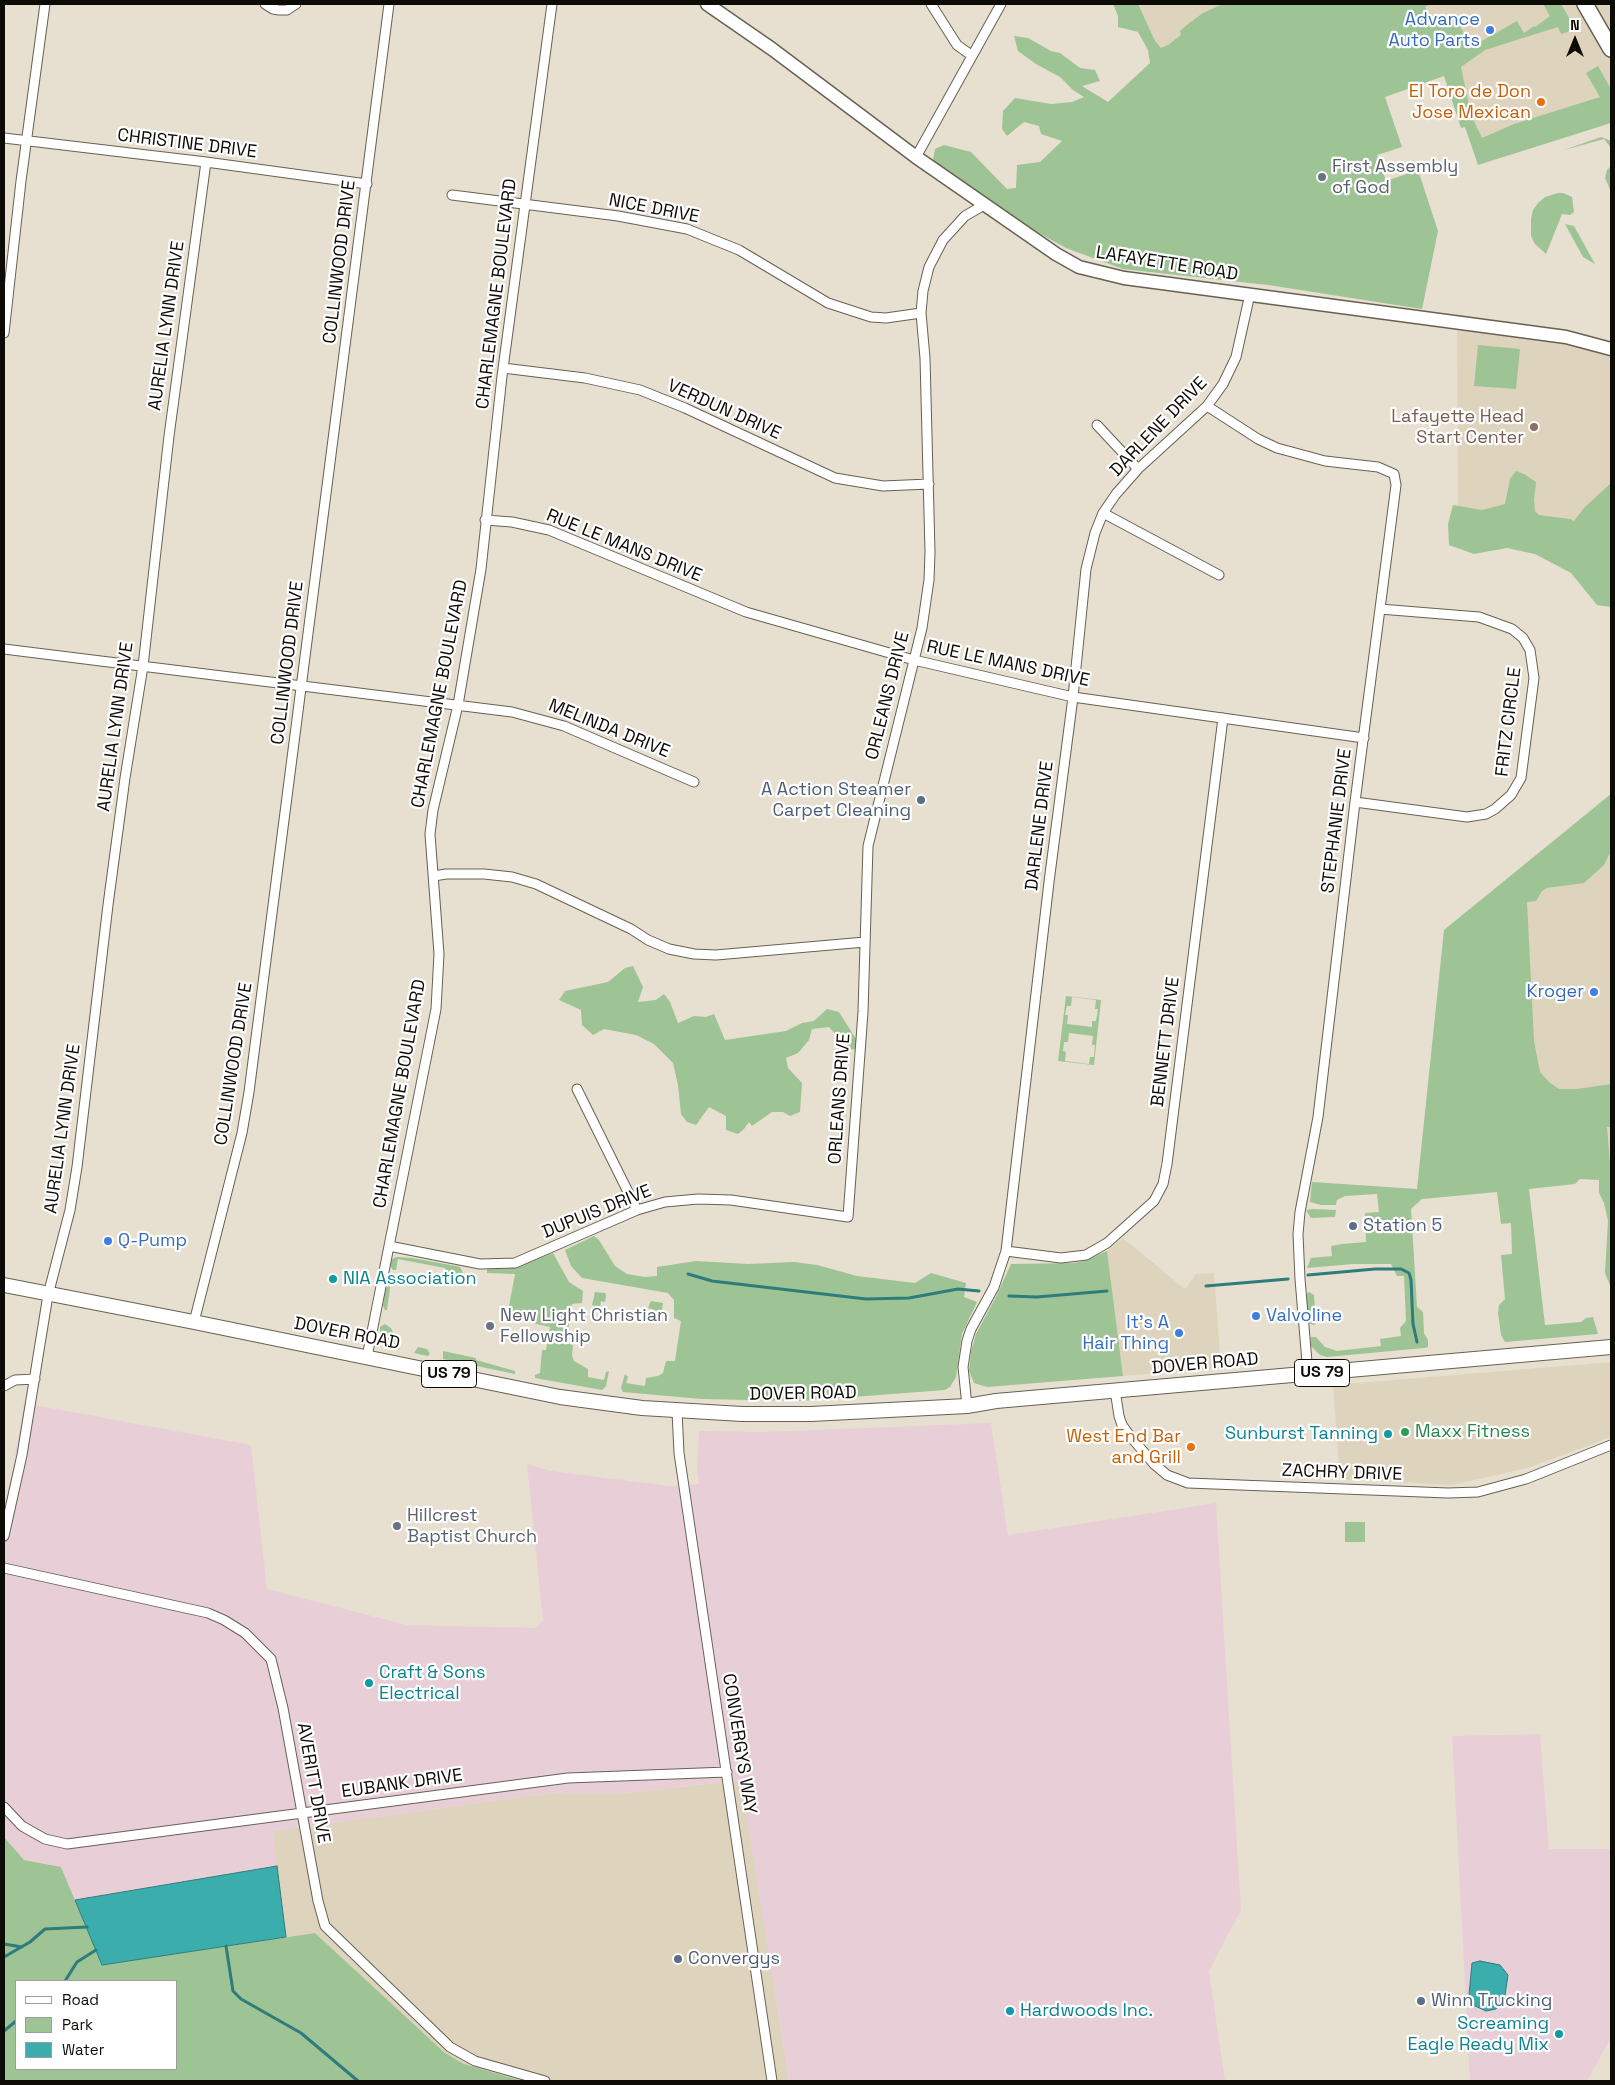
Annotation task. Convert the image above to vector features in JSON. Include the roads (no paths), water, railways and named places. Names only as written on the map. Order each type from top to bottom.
[{"type":"highway","points":[[1585,4],[1611,48]]},
{"type":"main road","name":"LAFAYETTE ROAD","points":[[707,4],[984,205],[1056,254],[1079,267],[1124,278],[1566,337],[1611,349]]},
{"type":"main road","name":"DOVER ROAD","points":[[4,1285],[560,1397],[677,1411],[742,1414],[811,1414],[967,1406],[996,1400],[1611,1347]]},
{"type":"street","points":[[4,333],[20,191],[45,4]]},
{"type":"street","points":[[265,4],[279,10],[287,10],[296,4]]},
{"type":"street","name":"COLLINWOOD DRIVE","points":[[194,1322],[245,1114],[389,4]]},
{"type":"street","name":"CHARLEMAGNE BOULEVARD","points":[[367,1357],[436,1009],[439,954],[430,834],[433,810],[458,705],[480,575],[503,368],[552,4]]},
{"type":"street","points":[[931,4],[958,45],[971,55]]},
{"type":"street","points":[[916,156],[1001,4]]},
{"type":"street","name":"CHRISTINE DRIVE","points":[[4,138],[206,162],[367,184]]},
{"type":"street","name":"AURELIA LYNN DRIVE","points":[[48,1295],[70,1210],[77,1167],[124,781],[143,666],[169,436],[206,162]]},
{"type":"street","name":"NICE DRIVE","points":[[452,195],[618,216],[687,229],[739,250],[828,303],[871,317],[886,318],[921,313]]},
{"type":"street","name":"ORLEANS DRIVE","points":[[848,1217],[863,1012],[868,855],[871,829],[922,628],[929,580],[929,484],[925,358],[921,313],[923,290],[929,267],[941,244],[965,216],[984,205]]},
{"type":"street","name":"DARLENE DRIVE","points":[[967,1406],[963,1367],[967,1341],[971,1329],[994,1287],[1006,1250],[1049,882],[1073,697],[1086,569],[1095,533],[1103,513],[1116,494],[1138,469],[1207,406],[1223,384],[1236,357],[1250,294]]},
{"type":"street","name":"VERDUN DRIVE","points":[[503,368],[584,378],[640,390],[685,408],[835,478],[883,486],[929,484]]},
{"type":"street","name":"STEPHANIE DRIVE","points":[[1207,406],[1258,439],[1277,448],[1325,461],[1378,466],[1394,474],[1396,485],[1355,802],[1318,1117],[1302,1197],[1298,1234],[1308,1374]]},
{"type":"street","points":[[1097,425],[1138,469]]},
{"type":"street","points":[[1103,513],[1219,575]]},
{"type":"street","name":"RUE LE MANS DRIVE","points":[[486,520],[512,522],[549,530],[746,612],[914,660],[1073,697],[1364,738]]},
{"type":"street","name":"FRITZ CIRCLE","points":[[1355,802],[1467,818],[1486,814],[1495,809],[1511,795],[1521,778],[1534,678],[1530,650],[1523,638],[1512,629],[1479,617],[1380,609]]},
{"type":"street","name":"MELINDA DRIVE","points":[[4,649],[512,712],[564,726],[694,782]]},
{"type":"street","name":"BENNETT DRIVE","points":[[1006,1250],[1061,1258],[1086,1255],[1107,1243],[1154,1201],[1163,1184],[1168,1164],[1223,718]]},
{"type":"street","points":[[434,876],[446,874],[484,874],[512,877],[536,884],[631,929],[648,940],[669,949],[694,954],[722,954],[865,942]]},
{"type":"street","points":[[577,1089],[637,1210]]},
{"type":"street","name":"DUPUIS DRIVE","points":[[389,1246],[480,1264],[502,1265],[515,1263],[637,1210],[665,1202],[698,1199],[731,1200],[848,1217]]},
{"type":"street","points":[[4,1536],[22,1455],[48,1295]]},
{"type":"street","points":[[4,1386],[15,1380],[35,1379]]},
{"type":"street","name":"ZACHRY DRIVE","points":[[1115,1390],[1122,1425],[1154,1464],[1168,1475],[1194,1483],[1448,1493],[1478,1492],[1526,1479],[1611,1445]]},
{"type":"street","name":"CONVERGYS WAY","points":[[677,1411],[679,1453],[772,2081]]},
{"type":"street","name":"AVERITT DRIVE","points":[[4,1568],[208,1613],[245,1633],[271,1659],[303,1814],[318,1901],[325,1926],[450,2047],[475,2061],[545,2081]]},
{"type":"street","name":"EUBANK DRIVE","points":[[4,1807],[22,1826],[45,1839],[68,1844],[568,1778],[727,1772]]},
{"type":"water","points":[[277,1866],[286,1937],[102,1965],[75,1900]]},
{"type":"water","points":[[1480,1961],[1500,1965],[1508,1975],[1505,1995],[1496,2009],[1486,2011],[1473,2005],[1469,1995],[1472,1963]]},
{"type":"waterway","points":[[1308,1275],[1375,1269],[1401,1269],[1409,1273],[1413,1324],[1417,1342]]},
{"type":"waterway","points":[[688,1274],[712,1281],[866,1299],[909,1298],[958,1289],[979,1291]]},
{"type":"waterway","points":[[1206,1286],[1288,1279]]},
{"type":"waterway","points":[[1009,1296],[1037,1297],[1107,1291]]},
{"type":"waterway","points":[[4,1957],[30,1942],[45,1929],[87,1927]]},
{"type":"waterway","points":[[4,1944],[22,1947]]},
{"type":"waterway","points":[[226,1946],[233,1991],[241,1999],[301,2033],[358,2081]]},
{"type":"waterway","points":[[66,1980],[77,1962],[96,1950]]},
{"type":"waterway","points":[[4,2031],[15,2022]]},
{"type":"place","name":"Advance Auto Parts","points":[[1490,30]]},
{"type":"place","name":"El Toro de Don Jose Mexican","points":[[1541,102]]},
{"type":"place","name":"First Assembly of God","points":[[1322,177]]},
{"type":"place","name":"Lafayette Head Start Center","points":[[1534,427]]},
{"type":"place","name":"A Action Steamer Carpet Cleaning","points":[[921,800]]},
{"type":"place","name":"Kroger","points":[[1594,992]]},
{"type":"place","name":"Station 5","points":[[1353,1226]]},
{"type":"place","name":"Q-Pump","points":[[108,1241]]},
{"type":"place","name":"NIA Association","points":[[333,1279]]},
{"type":"place","name":"Valvoline","points":[[1256,1316]]},
{"type":"place","name":"New Light Christian Fellowship","points":[[490,1326]]},
{"type":"place","name":"It's A Hair Thing","points":[[1179,1333]]},
{"type":"place","name":"Maxx Fitness","points":[[1405,1432]]},
{"type":"place","name":"Sunburst Tanning","points":[[1388,1434]]},
{"type":"place","name":"West End Bar and Grill","points":[[1191,1447]]},
{"type":"place","name":"Hillcrest Baptist Church","points":[[397,1526]]},
{"type":"place","name":"Craft & Sons Electrical","points":[[369,1683]]},
{"type":"place","name":"Convergys","points":[[678,1959]]},
{"type":"place","name":"Winn Trucking","points":[[1421,2001]]},
{"type":"place","name":"Hardwoods Inc.","points":[[1010,2011]]},
{"type":"place","name":"Screaming Eagle Ready Mix","points":[[1559,2034]]}]
